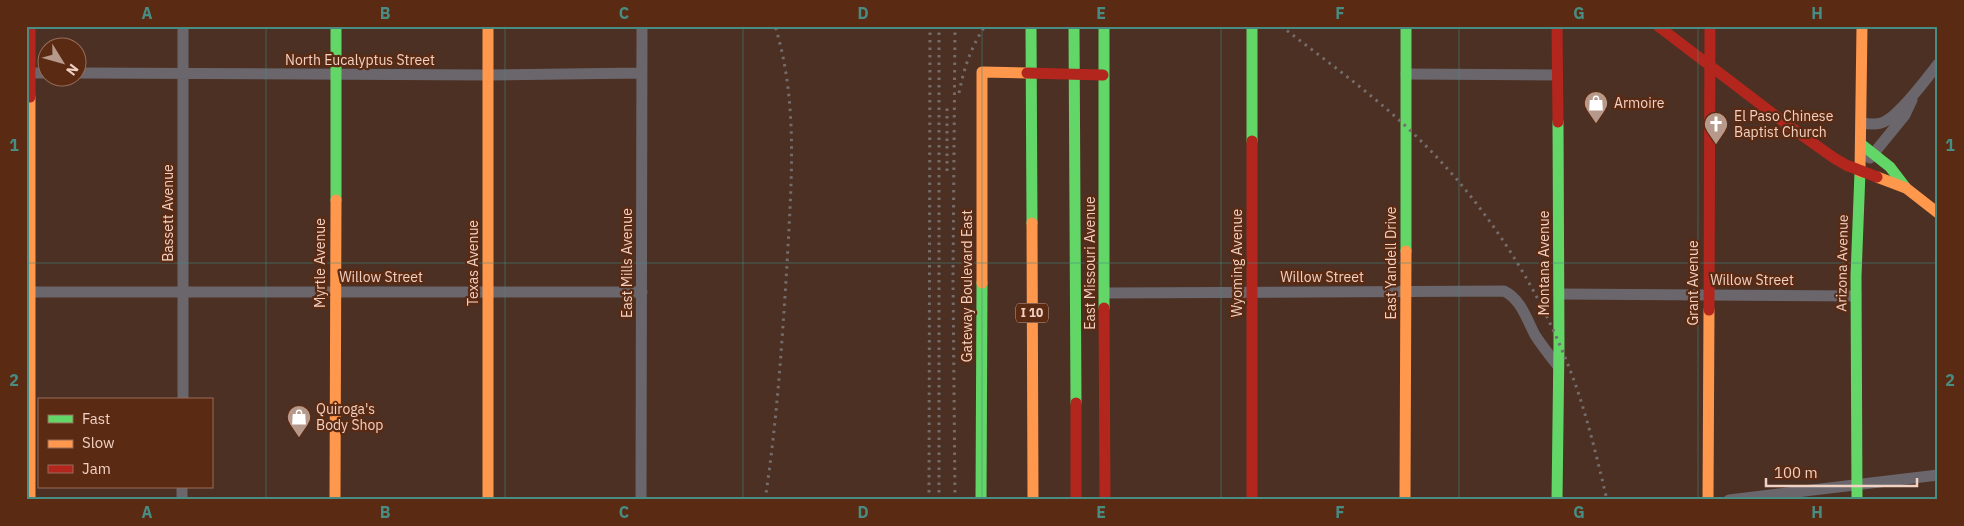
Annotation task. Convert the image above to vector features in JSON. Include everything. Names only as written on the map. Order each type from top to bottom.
[{"type":"main road","points":[[30,26],[28,73],[30,500]]},
{"type":"main road","name":"Myrtle Avenue","points":[[335,500],[336,26]]},
{"type":"main road","name":"Texas Avenue","points":[[488,26],[488,500]]},
{"type":"main road","name":"I 10","points":[[1031,26],[1032,500]]},
{"type":"main road","points":[[1074,26],[1076,500]]},
{"type":"main road","name":"East Missouri Avenue","points":[[1104,26],[1105,500]]},
{"type":"main road","name":"Wyoming Avenue","points":[[1252,26],[1252,500]]},
{"type":"main road","name":"East Yandell Drive","points":[[1405,500],[1406,26]]},
{"type":"main road","name":"Montana Avenue","points":[[1557,26],[1559,294],[1557,500]]},
{"type":"main road","points":[[1658,26],[1834,158],[1906,188],[1938,212]]},
{"type":"main road","name":"Grant Avenue","points":[[1708,500],[1710,26]]},
{"type":"main road","name":"Arizona Avenue","points":[[1857,500],[1856,296],[1862,123],[1862,26]]},
{"type":"main road","points":[[1018,60],[1030,138]]},
{"type":"main road","name":"Gateway Boulevard East","points":[[981,500],[982,72],[1103,75]]},
{"type":"main road","points":[[1861,144],[1890,167],[1906,188]]},
{"type":"main road","points":[[1076,422],[1087,454]]},
{"type":"street","name":"Bassett Avenue","points":[[182,398],[183,26]]},
{"type":"street","name":"East Mills Avenue","points":[[641,500],[642,26]]},
{"type":"street","points":[[1862,123],[1875,124],[1888,120],[1916,92],[1938,64]]},
{"type":"street","name":"North Eucalyptus Street","points":[[88,73],[488,75],[642,73]]},
{"type":"street","points":[[1406,74],[1557,75]]},
{"type":"street","points":[[1860,170],[1905,115],[1916,92]]},
{"type":"street","name":"Willow Street","points":[[1106,293],[1504,291],[1511,294],[1517,301],[1536,336],[1558,366]]},
{"type":"street","name":"Willow Street","points":[[30,292],[642,292]]},
{"type":"street","name":"Willow Street","points":[[1559,294],[1856,296]]},
{"type":"street","points":[[1729,500],[1938,475]]},
{"type":"railway","points":[[765,500],[773,441],[781,353],[792,144],[788,84],[775,26]]},
{"type":"railway","points":[[929,500],[930,26]]},
{"type":"railway","points":[[939,26],[939,500]]},
{"type":"railway","points":[[955,26],[953,277],[955,500]]},
{"type":"railway","points":[[959,93],[969,58],[985,26]]},
{"type":"railway","points":[[1281,26],[1355,83],[1408,128],[1449,170],[1494,227],[1532,288],[1563,353],[1585,414],[1607,500]]},
{"type":"railway","points":[[947,106],[947,171]]},
{"type":"traffic: fast","points":[[336,26],[336,200]]},
{"type":"traffic: fast","points":[[1031,26],[1032,223]]},
{"type":"traffic: fast","points":[[1074,26],[1076,403]]},
{"type":"traffic: fast","points":[[1104,26],[1104,308]]},
{"type":"traffic: fast","points":[[1252,26],[1252,141]]},
{"type":"traffic: fast","points":[[1406,26],[1406,251]]},
{"type":"traffic: fast","points":[[1557,500],[1559,344],[1558,122]]},
{"type":"traffic: fast","points":[[1861,144],[1890,167],[1906,188]]},
{"type":"traffic: fast","points":[[1857,500],[1856,276],[1860,172]]},
{"type":"traffic: fast","points":[[981,500],[982,283]]},
{"type":"traffic: slow","points":[[488,26],[488,500]]},
{"type":"traffic: slow","points":[[1860,172],[1862,26]]},
{"type":"traffic: slow","points":[[982,283],[982,72],[1027,73]]},
{"type":"traffic: slow","points":[[30,97],[30,500]]},
{"type":"traffic: slow","points":[[1877,177],[1906,188],[1938,213]]},
{"type":"traffic: slow","points":[[335,500],[336,200]]},
{"type":"traffic: slow","points":[[1032,223],[1033,500]]},
{"type":"traffic: slow","points":[[1405,500],[1406,251]]},
{"type":"traffic: slow","points":[[1708,500],[1709,310]]},
{"type":"traffic: jam","points":[[30,26],[30,97]]},
{"type":"traffic: jam","points":[[1557,26],[1558,122]]},
{"type":"traffic: jam","points":[[1658,26],[1834,158],[1846,165],[1877,177]]},
{"type":"traffic: jam","points":[[1709,310],[1710,26]]},
{"type":"traffic: jam","points":[[1027,73],[1103,75]]},
{"type":"traffic: jam","points":[[1252,141],[1252,500]]},
{"type":"traffic: jam","points":[[1104,308],[1105,500]]},
{"type":"traffic: jam","points":[[1076,403],[1076,500]]},
{"type":"place","name":"Armoire","points":[[1596,124]]},
{"type":"place","name":"El Paso Chinese Baptist Church","points":[[1716,145]]},
{"type":"place","name":"Quiroga's Body Shop","points":[[299,438]]}]
